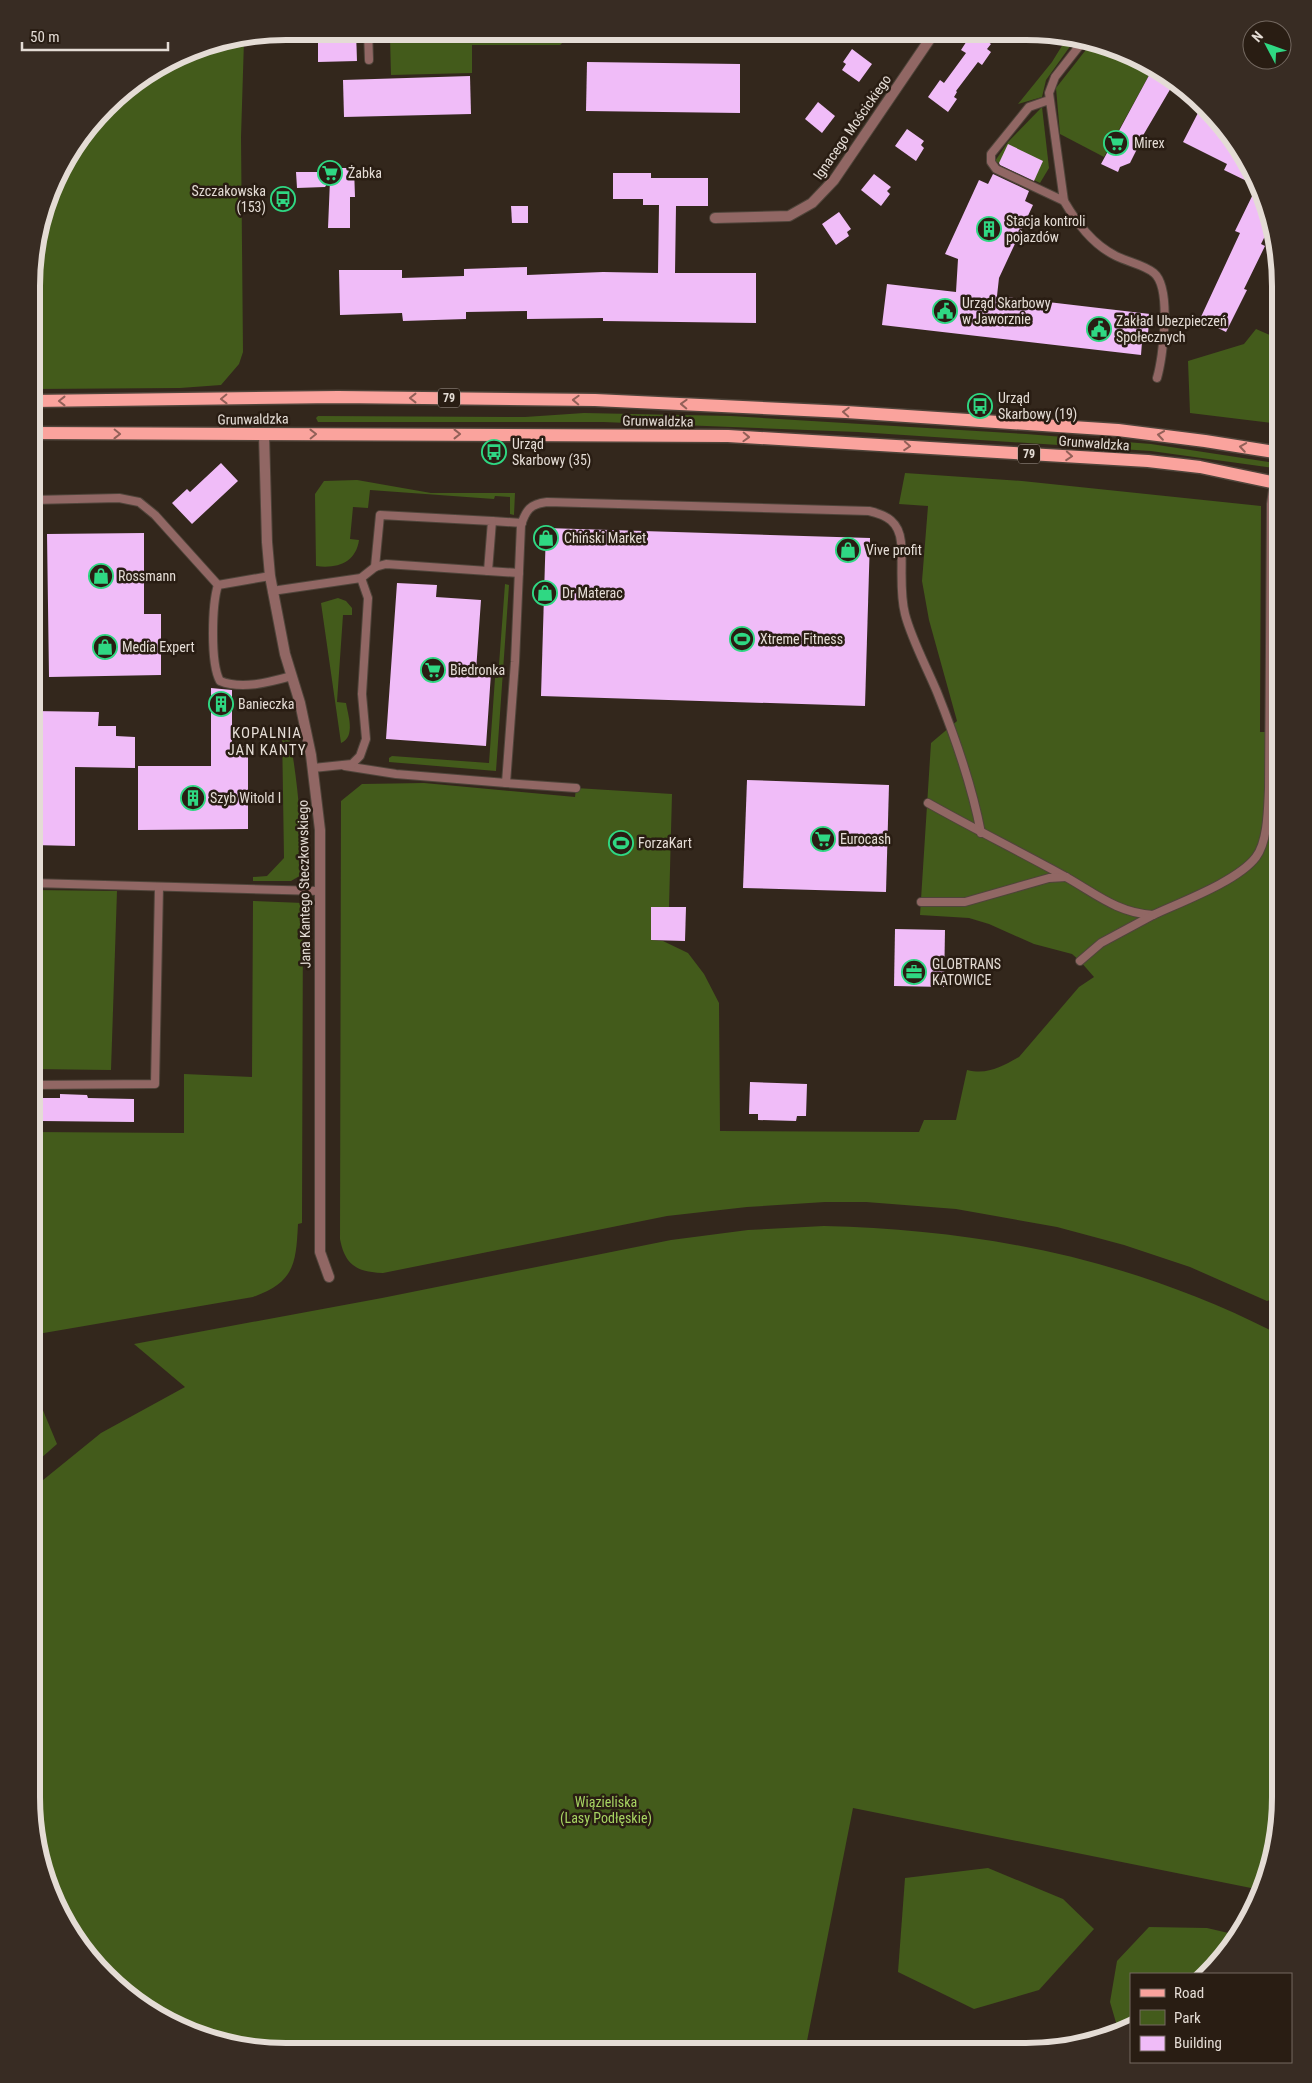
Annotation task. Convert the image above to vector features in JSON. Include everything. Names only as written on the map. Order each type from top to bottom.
[{"type":"main road","name":"Grunwaldzka","points":[[40,401],[338,397],[595,400],[846,412],[1072,427],[1152,434],[1272,452]]},
{"type":"main road","name":"Grunwaldzka","points":[[40,433],[592,435],[784,439],[1148,462],[1210,469],[1272,482]]},
{"type":"street","name":"Ignacego Mościckiego","points":[[715,218],[789,216],[812,203],[834,180],[929,40]]},
{"type":"street","name":"Jana Kantego Steczkowskiego","points":[[264,434],[267,542],[272,591],[304,718],[313,768],[320,830],[320,1252],[328,1277]]},
{"type":"lane","points":[[368,40],[369,60]]},
{"type":"lane","points":[[1079,46],[1055,77],[1051,86],[1049,100],[1064,201],[1075,220],[1095,242],[1114,255],[1154,273],[1161,281],[1164,298],[1162,364],[1157,378]]},
{"type":"lane","points":[[1049,100],[1029,107],[991,154],[991,162],[996,169],[1064,201]]},
{"type":"lane","points":[[40,500],[119,498],[139,502],[150,510],[218,585]]},
{"type":"lane","points":[[1080,961],[1101,943],[1153,915],[1234,876],[1257,856],[1266,829],[1269,789],[1272,500]]},
{"type":"lane","points":[[506,783],[522,523],[525,513],[536,503],[869,512],[881,514],[894,522],[900,531],[901,581],[905,614],[946,713],[975,802],[981,833]]},
{"type":"lane","points":[[375,567],[380,514],[522,523]]},
{"type":"lane","points":[[488,571],[492,522]]},
{"type":"lane","points":[[272,591],[361,578],[375,567],[386,564],[519,573]]},
{"type":"lane","points":[[218,585],[270,576]]},
{"type":"lane","points":[[345,766],[357,761],[366,740],[362,694],[368,598],[361,578]]},
{"type":"lane","points":[[218,585],[213,606],[214,666],[220,681],[234,685],[258,684],[292,676]]},
{"type":"lane","points":[[313,768],[345,766],[396,774],[576,788]]},
{"type":"lane","points":[[928,803],[1066,877],[1119,908],[1139,914],[1153,915]]},
{"type":"lane","points":[[921,902],[965,902],[1049,878],[1066,877]]},
{"type":"lane","points":[[40,883],[320,891]]},
{"type":"lane","points":[[40,1085],[155,1084],[159,887]]},
{"type":"green space","points":[[390,40],[565,40],[560,45],[472,45],[472,73],[391,75]]},
{"type":"green space","points":[[1064,43],[1071,45],[1046,80],[1042,97],[1018,104],[1052,62]]},
{"type":"green space","points":[[244,44],[241,137],[243,352],[239,364],[221,385],[180,388],[40,389],[40,286],[42,254],[48,223],[65,177],[91,136],[112,112],[136,91],[177,65],[207,53]]},
{"type":"green space","points":[[1088,48],[1135,65],[1150,74],[1104,157],[1060,134],[1056,88]]},
{"type":"green space","points":[[1042,107],[1049,168],[1040,183],[995,161],[1008,142]]},
{"type":"green space","points":[[1256,329],[1272,336],[1272,423],[1190,413],[1188,361],[1244,344]]},
{"type":"green space","points":[[584,413],[731,416],[1026,434],[1151,444],[1272,463],[1272,468],[1151,451],[858,432],[603,422],[318,422],[316,418],[318,416],[525,417]]},
{"type":"green space","points":[[905,473],[1022,481],[1261,506],[1260,732],[1272,732],[1272,1299],[1267,1301],[1190,1267],[1124,1245],[1057,1227],[956,1209],[866,1202],[825,1202],[747,1207],[667,1216],[383,1273],[366,1271],[354,1266],[345,1256],[340,1239],[341,801],[362,784],[424,783],[575,797],[576,788],[672,794],[669,907],[652,907],[651,940],[663,941],[688,953],[704,974],[719,1003],[720,1131],[919,1132],[924,1120],[956,1120],[967,1070],[988,1071],[1019,1057],[1079,987],[1094,977],[1072,954],[1034,944],[989,924],[969,918],[920,915],[931,743],[957,721],[929,620],[922,581],[928,506],[899,504]]},
{"type":"green space","points":[[357,480],[431,493],[515,493],[514,515],[510,514],[510,497],[495,496],[494,499],[370,490],[368,508],[353,507],[350,539],[359,540],[354,554],[350,559],[338,565],[316,566],[315,494],[324,481]]},
{"type":"green space","points":[[505,584],[509,585],[496,771],[389,762],[389,758],[392,756],[489,763],[495,678],[498,678]]},
{"type":"green space","points":[[338,598],[346,601],[352,608],[352,615],[343,615],[337,702],[346,703],[350,731],[346,740],[341,743],[321,603]]},
{"type":"green space","points":[[282,730],[288,730],[297,784],[303,874],[291,881],[253,881],[253,877],[267,876],[284,858]]},
{"type":"green space","points":[[40,890],[117,891],[111,1070],[40,1069]]},
{"type":"green space","points":[[253,901],[303,903],[302,1223],[298,1224],[296,1251],[290,1270],[277,1285],[253,1297],[40,1334],[40,1132],[184,1133],[184,1074],[252,1077]]},
{"type":"green space","name":"Wiązieliska (Lasy Podłęskie)","points":[[824,1226],[943,1234],[1001,1242],[1115,1269],[1170,1287],[1225,1309],[1272,1331],[1272,1797],[1267,1845],[1254,1889],[853,1808],[807,2043],[286,2043],[254,2041],[223,2035],[177,2018],[136,1992],[112,1971],[91,1947],[65,1906],[48,1860],[42,1829],[40,1797],[40,1483],[101,1433],[185,1387],[134,1344],[382,1298],[671,1240],[748,1230]]},
{"type":"green space","points":[[40,1403],[57,1444],[40,1459]]},
{"type":"green space","points":[[988,1868],[1063,1899],[1094,1929],[1039,1990],[974,2009],[898,1972],[905,1878]]},
{"type":"green space","points":[[1149,1927],[1207,1928],[1230,1933],[1221,1947],[1198,1973],[1130,1973],[1130,2020],[1117,2025],[1110,2002],[1117,1961]]},
{"type":"building","points":[[318,40],[356,40],[357,61],[318,62]]},
{"type":"building","points":[[967,40],[985,40],[991,44],[987,49],[991,52],[982,65],[978,62],[956,91],[954,97],[957,99],[948,112],[928,97],[940,80],[944,83],[966,53],[961,50]]},
{"type":"building","points":[[852,49],[872,64],[859,82],[842,70],[846,64],[843,62]]},
{"type":"building","points":[[587,62],[740,64],[740,113],[586,111]]},
{"type":"building","points":[[1150,74],[1171,88],[1138,144],[1130,163],[1120,167],[1118,172],[1101,164]]},
{"type":"building","points":[[470,76],[471,114],[344,117],[343,80]]},
{"type":"building","points":[[818,102],[835,116],[822,133],[805,119]]},
{"type":"building","points":[[1199,111],[1221,136],[1249,182],[1224,170],[1227,164],[1183,142]]},
{"type":"building","points":[[907,129],[924,141],[921,145],[924,148],[916,161],[895,146]]},
{"type":"building","points":[[1008,144],[1043,161],[1034,181],[1000,165],[999,163]]},
{"type":"building","points":[[330,168],[354,168],[355,197],[350,197],[350,228],[328,228],[330,180],[325,187],[297,188],[296,172],[330,172]]},
{"type":"building","points":[[613,173],[651,173],[651,178],[708,178],[708,206],[676,206],[675,273],[756,273],[756,323],[603,321],[603,318],[527,319],[527,311],[466,312],[466,319],[403,321],[402,313],[340,315],[339,270],[402,270],[402,278],[464,276],[464,269],[527,267],[527,275],[603,272],[658,273],[659,205],[643,205],[643,199],[613,199]]},
{"type":"building","points":[[874,174],[891,187],[887,191],[890,194],[881,206],[861,190]]},
{"type":"building","points":[[993,174],[1029,191],[1025,201],[1033,205],[999,278],[997,296],[1150,314],[1147,343],[1142,342],[1141,355],[882,325],[887,284],[956,292],[958,259],[945,254],[979,180],[988,184]]},
{"type":"building","points":[[1253,193],[1264,223],[1266,234],[1261,244],[1265,246],[1244,289],[1247,290],[1226,332],[1200,319],[1240,233],[1235,231]]},
{"type":"building","points":[[511,206],[528,206],[528,223],[512,223]]},
{"type":"building","points":[[839,212],[851,229],[847,232],[849,236],[836,245],[822,224]]},
{"type":"building","points":[[221,463],[238,481],[192,524],[172,503],[187,489],[190,492]]},
{"type":"building","points":[[546,528],[870,538],[865,706],[541,696]]},
{"type":"building","points":[[144,533],[144,614],[161,614],[161,675],[49,677],[47,534]]},
{"type":"building","name":"Biedronka","points":[[397,583],[437,585],[436,597],[481,600],[476,671],[491,673],[486,746],[386,739]]},
{"type":"building","name":"Szyb Witold I","points":[[211,688],[232,690],[232,746],[248,746],[248,829],[138,830],[138,766],[211,766]]},
{"type":"building","points":[[40,711],[99,712],[98,726],[116,726],[116,736],[135,737],[135,768],[75,767],[75,846],[40,845]]},
{"type":"building","points":[[747,780],[889,785],[886,892],[743,888]]},
{"type":"building","points":[[651,907],[686,907],[685,941],[651,940]]},
{"type":"building","points":[[895,929],[945,930],[944,987],[894,986]]},
{"type":"building","points":[[750,1082],[807,1084],[806,1116],[797,1116],[796,1121],[758,1120],[758,1114],[749,1114]]},
{"type":"building","points":[[60,1094],[87,1095],[88,1098],[134,1099],[134,1122],[42,1121],[42,1098],[60,1098]]},
{"type":"place","name":"Mirex","points":[[1116,143]]},
{"type":"place","name":"Żabka","points":[[330,173]]},
{"type":"place","name":"Szczakowska (153)","points":[[283,199]]},
{"type":"place","name":"Stacja kontroli pojazdów","points":[[989,229]]},
{"type":"place","name":"Urząd Skarbowy w Jaworznie","points":[[945,311]]},
{"type":"place","name":"Zakład Ubezpieczeń Społecznych","points":[[1099,329]]},
{"type":"place","name":"Urząd Skarbowy (19)","points":[[980,406]]},
{"type":"place","name":"Urząd Skarbowy (35)","points":[[494,452]]},
{"type":"place","name":"Chiński Market","points":[[546,538]]},
{"type":"place","name":"Vive profit","points":[[848,550]]},
{"type":"place","name":"Rossmann","points":[[101,576]]},
{"type":"place","name":"Dr Materac","points":[[545,593]]},
{"type":"place","name":"Xtreme Fitness","points":[[742,639]]},
{"type":"place","name":"Media Expert","points":[[105,647]]},
{"type":"place","name":"Biedronka","points":[[433,670]]},
{"type":"place","name":"Banieczka","points":[[221,704]]},
{"type":"place","name":"Szyb Witold I","points":[[193,798]]},
{"type":"place","name":"Eurocash","points":[[823,839]]},
{"type":"place","name":"ForzaKart","points":[[621,843]]},
{"type":"place","name":"GLOBTRANS KATOWICE","points":[[914,972]]},
{"type":"district","name":"KOPALNIA JAN KANTY","points":[[267,742]]}]
